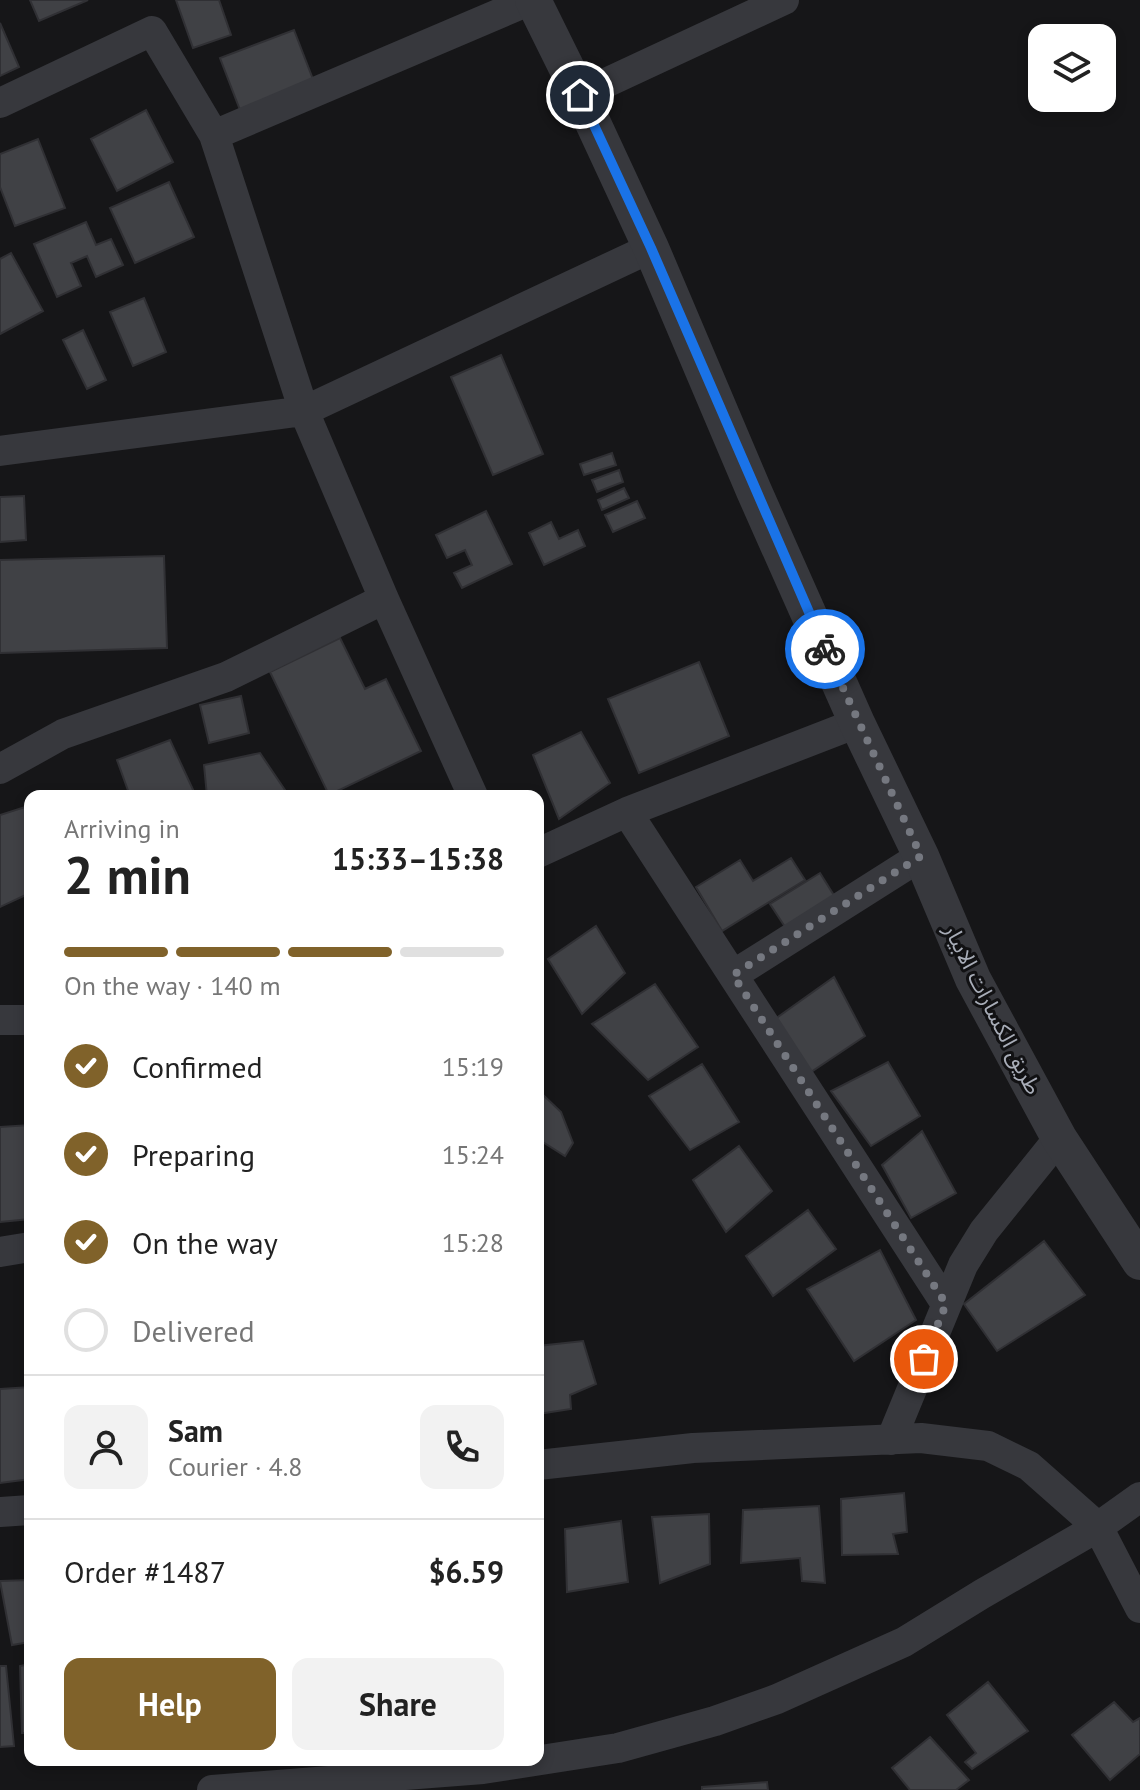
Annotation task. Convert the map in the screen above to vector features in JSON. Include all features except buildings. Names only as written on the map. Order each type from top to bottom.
[{"type":"street","name":"طريق الكسارات الابيار","points":[[532,0],[651,248],[857,723],[921,856],[973,979],[1059,1138],[1140,1262]]},
{"type":"street","points":[[214,135],[532,0]]},
{"type":"street","points":[[580,95],[784,0]]},
{"type":"street","points":[[0,103],[152,31],[214,135],[304,411],[470,790]]},
{"type":"street","points":[[0,451],[304,411],[651,248]]},
{"type":"street","points":[[0,769],[63,734],[226,677],[384,599]]},
{"type":"street","points":[[544,850],[627,812],[857,723]]},
{"type":"street","points":[[627,812],[946,1304]]},
{"type":"street","points":[[733,975],[921,856]]},
{"type":"street","points":[[0,1020],[24,1020]]},
{"type":"street","points":[[891,1440],[963,1265],[984,1231],[1059,1138]]},
{"type":"street","points":[[0,1252],[24,1248]]},
{"type":"street","points":[[544,1464],[693,1448],[921,1438],[988,1446],[1029,1466],[1098,1527],[1140,1608]]},
{"type":"street","points":[[544,1760],[618,1748],[715,1721],[777,1699],[904,1642],[1098,1527],[1140,1497]]},
{"type":"street","points":[[0,1512],[24,1510]]},
{"type":"street","points":[[212,1790],[502,1766]]},
{"type":"way so far","points":[[825,649],[921,856],[733,975],[946,1304],[924,1359]]},
{"type":"route","points":[[580,95],[651,248],[825,649]]}]
